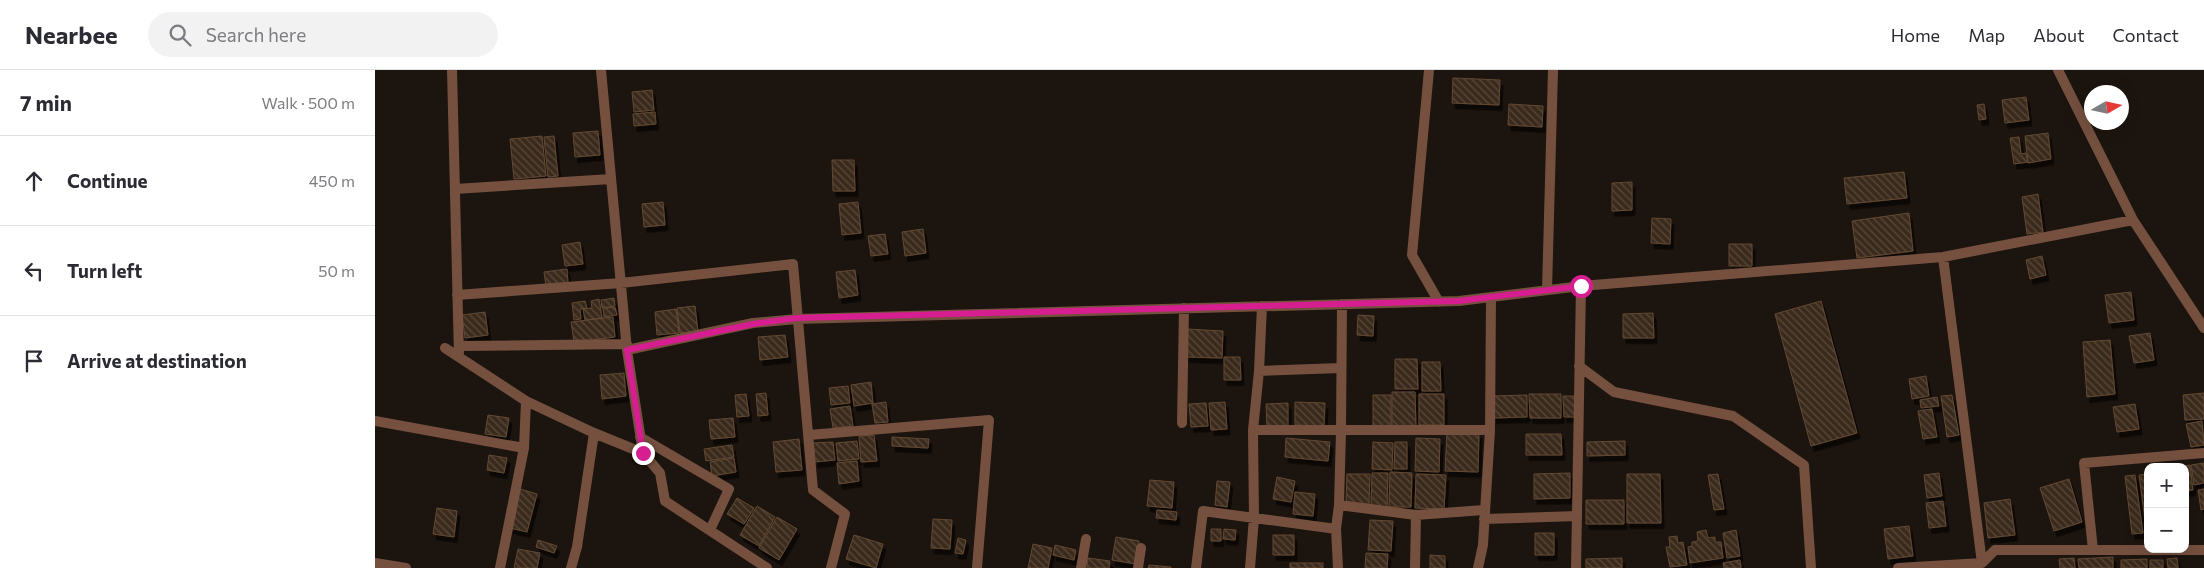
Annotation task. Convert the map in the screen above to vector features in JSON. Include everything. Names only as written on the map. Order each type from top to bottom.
[{"type":"street","points":[[452,70],[459,357]]},
{"type":"street","points":[[601,70],[627,347],[643,453]]},
{"type":"street","points":[[1429,70],[1412,255],[1439,302]]},
{"type":"street","points":[[1547,290],[1553,70]]},
{"type":"street","points":[[2058,70],[2133,220],[2204,328]]},
{"type":"street","points":[[455,189],[611,179]]},
{"type":"street","points":[[460,346],[627,347],[797,318],[1439,302],[1581,286],[1943,257],[2133,220]]},
{"type":"street","points":[[1943,257],[1981,563]]},
{"type":"street","points":[[457,295],[621,283],[793,264],[813,490],[845,514],[831,568]]},
{"type":"street","points":[[1576,568],[1581,286]]},
{"type":"street","points":[[1478,568],[1483,545],[1490,430],[1491,297]]},
{"type":"street","points":[[1338,568],[1337,529],[1341,432],[1342,304]]},
{"type":"street","points":[[1250,568],[1254,518],[1253,430],[1259,370],[1262,306]]},
{"type":"street","points":[[1182,423],[1184,308]]},
{"type":"street","points":[[445,348],[526,400],[593,433],[643,453],[661,473],[665,501],[767,568]]},
{"type":"street","points":[[1579,366],[1614,392],[1733,416],[1804,465],[1811,568]]},
{"type":"street","points":[[1259,370],[1341,368]]},
{"type":"street","points":[[500,568],[524,448],[526,400]]},
{"type":"street","points":[[809,436],[989,420],[977,568]]},
{"type":"street","points":[[375,421],[524,448]]},
{"type":"street","points":[[1253,430],[1341,432],[1490,430]]},
{"type":"street","points":[[571,568],[577,547],[593,433]]},
{"type":"street","points":[[640,436],[729,489],[710,530]]},
{"type":"street","points":[[2093,550],[2084,463],[2204,453]]},
{"type":"street","points":[[1339,504],[1416,515],[1577,516]]},
{"type":"street","points":[[1196,568],[1203,511],[1337,529]]},
{"type":"street","points":[[1415,568],[1416,515]]},
{"type":"street","points":[[1081,568],[1085,539]]},
{"type":"street","points":[[1138,568],[1141,548]]},
{"type":"street","points":[[1898,568],[1981,563],[1995,550],[2204,550]]},
{"type":"street","points":[[375,563],[406,568]]},
{"type":"building","points":[[1453,78],[1500,80],[1499,105],[1452,103]]},
{"type":"building","points":[[652,90],[654,110],[634,112],[632,92]]},
{"type":"building","points":[[2026,97],[2029,120],[2005,123],[2002,100]]},
{"type":"building","points":[[1509,104],[1543,106],[1542,127],[1508,125]]},
{"type":"building","points":[[1984,104],[1986,119],[1979,120],[1977,105]]},
{"type":"building","points":[[655,112],[656,124],[634,126],[633,114]]},
{"type":"building","points":[[598,131],[600,155],[575,157],[573,133]]},
{"type":"building","points":[[2048,133],[2051,159],[2028,163],[2025,136]]},
{"type":"building","points":[[542,136],[546,176],[514,179],[510,139]]},
{"type":"building","points":[[554,136],[558,176],[548,177],[544,137]]},
{"type":"building","points":[[2019,137],[2021,154],[2026,153],[2028,162],[2014,164],[2010,138]]},
{"type":"building","points":[[832,160],[854,160],[855,191],[833,191]]},
{"type":"building","points":[[1904,172],[1907,198],[1847,204],[1844,178]]},
{"type":"building","points":[[1632,182],[1632,210],[1612,211],[1612,183]]},
{"type":"building","points":[[2038,194],[2043,232],[2027,234],[2022,197]]},
{"type":"building","points":[[663,202],[665,225],[644,227],[642,204]]},
{"type":"building","points":[[858,202],[861,233],[842,235],[839,204]]},
{"type":"building","points":[[1909,213],[1913,251],[1857,258],[1852,221]]},
{"type":"building","points":[[1652,218],[1671,219],[1670,244],[1651,243]]},
{"type":"building","points":[[923,229],[926,253],[905,256],[902,232]]},
{"type":"building","points":[[885,234],[888,254],[871,256],[868,236]]},
{"type":"building","points":[[580,242],[583,264],[565,266],[562,245]]},
{"type":"building","points":[[1729,244],[1752,244],[1752,266],[1729,266]]},
{"type":"building","points":[[2042,256],[2046,275],[2030,279],[2026,260]]},
{"type":"building","points":[[567,269],[568,283],[546,286],[544,272]]},
{"type":"building","points":[[855,270],[858,295],[839,298],[836,272]]},
{"type":"building","points":[[2131,292],[2134,320],[2109,323],[2105,295]]},
{"type":"building","points":[[614,298],[615,306],[602,308],[601,300]]},
{"type":"building","points":[[599,299],[602,318],[585,320],[583,309],[592,308],[591,301]]},
{"type":"building","points":[[585,301],[587,308],[580,309],[581,319],[574,320],[572,303]]},
{"type":"building","points":[[1821,301],[1857,433],[1811,446],[1775,314]]},
{"type":"building","points":[[695,306],[698,332],[680,333],[677,308]]},
{"type":"building","points":[[615,307],[617,315],[604,317],[603,308]]},
{"type":"building","points":[[676,309],[679,333],[657,335],[655,312]]},
{"type":"building","points":[[485,312],[488,335],[465,338],[462,315]]},
{"type":"building","points":[[1653,313],[1654,338],[1623,338],[1623,314]]},
{"type":"building","points":[[1358,315],[1374,316],[1373,336],[1357,335]]},
{"type":"building","points":[[613,317],[615,337],[574,342],[571,322]]},
{"type":"building","points":[[1187,329],[1223,331],[1222,358],[1186,357]]},
{"type":"building","points":[[2150,333],[2154,360],[2134,363],[2129,336]]},
{"type":"building","points":[[785,335],[788,357],[760,360],[758,337]]},
{"type":"building","points":[[2110,340],[2115,394],[2087,397],[2083,342]]},
{"type":"building","points":[[1224,357],[1240,357],[1241,380],[1224,380]]},
{"type":"building","points":[[1395,359],[1417,359],[1418,389],[1395,389]]},
{"type":"building","points":[[1422,362],[1440,362],[1441,391],[1422,391]]},
{"type":"building","points":[[624,373],[626,396],[602,399],[600,375]]},
{"type":"building","points":[[1926,376],[1929,396],[1912,399],[1909,379]]},
{"type":"building","points":[[871,382],[873,403],[854,406],[851,385]]},
{"type":"building","points":[[848,386],[850,403],[831,405],[829,388]]},
{"type":"building","points":[[1392,392],[1415,392],[1416,427],[1392,427]]},
{"type":"building","points":[[766,393],[768,415],[758,416],[756,394]]},
{"type":"building","points":[[2204,393],[2204,419],[2185,420],[2183,395]]},
{"type":"building","points":[[746,394],[749,416],[737,417],[735,395]]},
{"type":"building","points":[[1419,394],[1444,394],[1444,425],[1419,425]]},
{"type":"building","points":[[1529,394],[1561,394],[1561,418],[1530,418]]},
{"type":"building","points":[[1373,395],[1391,395],[1391,426],[1373,426]]},
{"type":"building","points":[[1527,395],[1527,417],[1493,418],[1493,396]]},
{"type":"building","points":[[1952,395],[1959,435],[1947,437],[1941,396]]},
{"type":"building","points":[[1563,396],[1576,396],[1576,417],[1564,417]]},
{"type":"building","points":[[1937,397],[1939,406],[1921,408],[1920,400]]},
{"type":"building","points":[[886,402],[888,422],[875,423],[872,404]]},
{"type":"building","points":[[1225,402],[1227,429],[1211,430],[1209,403]]},
{"type":"building","points":[[1295,402],[1325,403],[1324,426],[1295,425]]},
{"type":"building","points":[[1206,403],[1208,426],[1191,427],[1189,404]]},
{"type":"building","points":[[1288,403],[1288,426],[1267,427],[1266,404]]},
{"type":"building","points":[[2135,404],[2139,429],[2117,432],[2113,407]]},
{"type":"building","points":[[850,406],[853,426],[833,428],[830,409]]},
{"type":"building","points":[[1932,409],[1937,437],[1923,439],[1918,411]]},
{"type":"building","points":[[488,415],[509,418],[506,437],[485,434]]},
{"type":"building","points":[[733,418],[735,437],[711,439],[709,420]]},
{"type":"building","points":[[2202,421],[2204,445],[2191,447],[2186,424]]},
{"type":"building","points":[[1447,432],[1479,433],[1478,472],[1445,471]]},
{"type":"building","points":[[1526,434],[1561,434],[1562,455],[1526,455]]},
{"type":"building","points":[[874,435],[877,461],[861,462],[859,436]]},
{"type":"building","points":[[892,437],[929,439],[928,448],[892,446]]},
{"type":"building","points":[[1286,438],[1330,442],[1328,461],[1285,457]]},
{"type":"building","points":[[1416,438],[1440,439],[1439,472],[1415,471]]},
{"type":"building","points":[[799,439],[802,470],[776,472],[773,442]]},
{"type":"building","points":[[857,441],[859,459],[838,461],[836,443]]},
{"type":"building","points":[[1625,441],[1625,455],[1587,456],[1587,442]]},
{"type":"building","points":[[833,442],[835,460],[815,462],[813,443]]},
{"type":"building","points":[[1373,442],[1393,443],[1392,470],[1372,469]]},
{"type":"building","points":[[1395,442],[1407,442],[1407,469],[1394,469]]},
{"type":"building","points":[[732,445],[734,457],[706,461],[704,449]]},
{"type":"building","points":[[489,455],[507,458],[504,473],[487,470]]},
{"type":"building","points":[[734,458],[736,472],[712,476],[710,462]]},
{"type":"building","points":[[857,461],[859,481],[839,484],[837,463]]},
{"type":"building","points":[[2204,463],[2204,483],[2194,485],[2191,465]]},
{"type":"building","points":[[2189,465],[2193,490],[2189,490]]},
{"type":"building","points":[[1390,472],[1412,473],[1411,507],[1389,507]]},
{"type":"building","points":[[1372,473],[1388,473],[1387,507],[1371,506]]},
{"type":"building","points":[[1570,473],[1570,498],[1534,499],[1534,474]]},
{"type":"building","points":[[1939,473],[1942,496],[1927,498],[1924,475]]},
{"type":"building","points":[[1347,474],[1370,474],[1369,504],[1346,503]]},
{"type":"building","points":[[1416,474],[1446,475],[1444,509],[1415,508]]},
{"type":"building","points":[[1627,474],[1660,474],[1661,523],[1627,523]]},
{"type":"building","points":[[1718,474],[1724,509],[1714,510],[1708,475]]},
{"type":"building","points":[[2144,474],[2144,512],[2139,475]]},
{"type":"building","points":[[2135,475],[2143,533],[2132,534],[2125,476]]},
{"type":"building","points":[[1277,477],[1295,481],[1291,502],[1273,499]]},
{"type":"building","points":[[2069,479],[2082,522],[2054,531],[2040,488]]},
{"type":"building","points":[[1150,480],[1174,482],[1172,508],[1147,506]]},
{"type":"building","points":[[1217,481],[1230,482],[1227,507],[1215,505]]},
{"type":"building","points":[[520,489],[537,494],[527,532],[510,528]]},
{"type":"building","points":[[2204,489],[2204,509],[2201,510],[2198,490]]},
{"type":"building","points":[[1295,492],[1315,494],[1313,516],[1293,514]]},
{"type":"building","points":[[737,498],[754,508],[744,524],[727,514]]},
{"type":"building","points":[[2010,499],[2015,535],[1988,538],[1984,503]]},
{"type":"building","points":[[1586,500],[1624,500],[1624,524],[1586,524]]},
{"type":"building","points":[[1943,501],[1946,526],[1929,528],[1926,503]]},
{"type":"building","points":[[757,506],[775,517],[759,546],[740,535]]},
{"type":"building","points":[[437,508],[457,511],[454,537],[433,534]]},
{"type":"building","points":[[1157,510],[1177,512],[1176,520],[1156,518]]},
{"type":"building","points":[[777,517],[797,529],[779,560],[759,548]]},
{"type":"building","points":[[933,519],[952,520],[950,549],[931,548]]},
{"type":"building","points":[[1370,520],[1393,521],[1391,551],[1368,550]]},
{"type":"building","points":[[1909,526],[1913,556],[1888,559],[1884,529]]},
{"type":"building","points":[[1211,529],[1221,529],[1221,541],[1211,541]]},
{"type":"building","points":[[1224,529],[1236,530],[1235,540],[1223,539]]},
{"type":"building","points":[[1706,530],[1708,538],[1715,537],[1715,542],[1721,542],[1723,558],[1690,563],[1688,547],[1692,546],[1692,542],[1698,541],[1697,532]]},
{"type":"building","points":[[1736,530],[1740,556],[1727,558],[1723,533]]},
{"type":"building","points":[[1535,533],[1554,533],[1554,555],[1535,555]]},
{"type":"building","points":[[854,535],[883,544],[876,568],[846,559]]},
{"type":"building","points":[[1273,535],[1294,535],[1294,555],[1273,555]]},
{"type":"building","points":[[1677,536],[1678,543],[1683,542],[1687,565],[1670,567],[1666,547],[1670,547],[1669,537]]},
{"type":"building","points":[[1116,537],[1139,541],[1136,564],[1112,560]]},
{"type":"building","points":[[958,538],[966,540],[963,554],[955,553]]},
{"type":"building","points":[[538,540],[557,546],[554,553],[536,547]]},
{"type":"building","points":[[1033,544],[1052,548],[1048,568],[1028,568]]},
{"type":"building","points":[[1055,545],[1076,550],[1074,560],[1053,555]]},
{"type":"building","points":[[518,549],[540,553],[537,568],[514,568]]},
{"type":"building","points":[[1366,553],[1388,554],[1387,568],[1365,568]]},
{"type":"building","points":[[1430,555],[1445,556],[1445,568],[1430,568]]},
{"type":"building","points":[[2113,557],[2113,568],[2079,568],[2078,559]]},
{"type":"building","points":[[1088,558],[1110,561],[1109,568],[1087,568]]},
{"type":"building","points":[[1622,558],[1622,568],[1586,568],[1586,559]]},
{"type":"building","points":[[2074,558],[2075,568],[2060,568],[2059,559]]},
{"type":"building","points":[[2177,558],[2178,568],[2168,568],[2167,559]]},
{"type":"building","points":[[2147,559],[2147,568],[2121,568],[2121,560]]},
{"type":"building","points":[[1740,560],[1741,568],[1724,568],[1723,563]]},
{"type":"building","points":[[2150,560],[2163,560],[2163,568],[2150,568]]},
{"type":"building","points":[[1290,563],[1323,563],[1323,568],[1290,568]]},
{"type":"building","points":[[1149,565],[1171,567],[1171,568],[1148,568]]},
{"type":"route","points":[[643,453],[627,350],[753,324],[797,318],[1459,301],[1581,286]]}]
